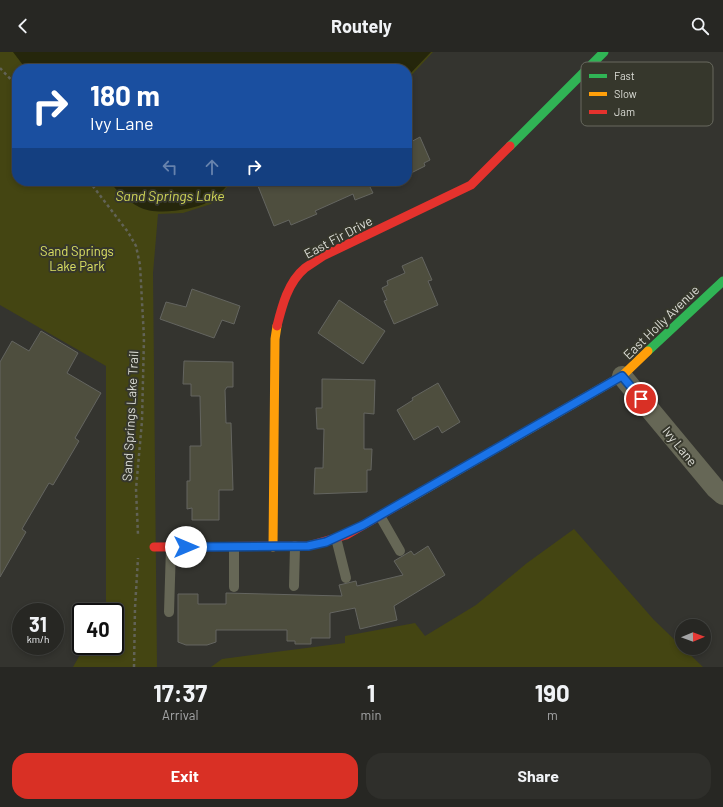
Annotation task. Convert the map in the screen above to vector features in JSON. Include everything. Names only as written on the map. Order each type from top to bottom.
[{"type":"street","name":"East Fir Drive","points":[[594,62],[604,52]]},
{"type":"street","name":"East Fir Drive","points":[[273,547],[275,339],[279,316],[289,288],[303,270],[323,256],[471,185],[581,75]]},
{"type":"street","name":"East Holly Avenue","points":[[154,547],[308,546],[336,538],[380,516],[622,376],[723,281]]},
{"type":"street","name":"Ivy Lane","points":[[622,376],[716,489],[723,495]]},
{"type":"lane","points":[[380,516],[400,551]]},
{"type":"lane","points":[[336,538],[346,578]]},
{"type":"lane","points":[[294,586],[295,546]]},
{"type":"lane","points":[[169,612],[171,547]]},
{"type":"lane","points":[[234,547],[234,587]]},
{"type":"path","points":[[0,68],[12,81]]},
{"type":"path","name":"Sand Springs Lake Trail","points":[[93,186],[128,232],[136,246],[140,265],[144,338],[142,421],[136,489],[138,536]]},
{"type":"path","points":[[134,667],[138,550]]},
{"type":"green space","name":"Sand Springs Lake Park","points":[[0,52],[433,52],[412,75],[412,64],[12,64],[12,186],[228,186],[211,204],[183,213],[158,214],[153,273],[157,667],[73,667],[80,655],[124,655],[124,603],[106,603],[106,366],[0,305]]},
{"type":"green space","points":[[574,529],[654,620],[675,640],[675,655],[690,655],[703,667],[211,667],[222,659],[345,643],[345,636],[415,623],[425,636],[476,605],[527,563]]},
{"type":"water","points":[[13,52],[431,52],[412,72],[412,64],[22,64]]},
{"type":"water","name":"Sand Springs Lake","points":[[113,186],[227,186],[208,202],[174,211],[146,210],[130,202]]},
{"type":"building","points":[[420,137],[430,160],[424,163],[425,166],[412,172],[412,141]]},
{"type":"building","points":[[258,186],[372,186],[370,187],[373,193],[355,200],[353,194],[315,211],[317,214],[291,225],[289,220],[274,226]]},
{"type":"building","points":[[422,257],[432,280],[428,281],[438,305],[394,324],[384,301],[387,300],[382,288],[388,285],[387,281],[405,273],[402,266]]},
{"type":"building","points":[[192,289],[240,306],[234,324],[222,320],[214,338],[160,319],[166,302],[186,307]]},
{"type":"building","points":[[339,300],[385,331],[363,364],[318,333]]},
{"type":"building","points":[[41,331],[78,353],[67,373],[101,393],[75,438],[79,441],[53,485],[49,483],[22,529],[26,532],[0,577],[0,362],[12,341],[29,351]]},
{"type":"building","points":[[184,361],[233,362],[233,387],[227,387],[225,390],[226,423],[231,423],[233,490],[219,490],[219,520],[192,520],[192,508],[187,509],[187,481],[190,481],[190,446],[201,446],[200,396],[191,396],[191,384],[183,384]]},
{"type":"building","points":[[322,379],[375,380],[374,414],[364,413],[364,449],[372,449],[371,470],[367,470],[367,492],[314,494],[315,468],[323,468],[324,429],[317,429],[316,408],[322,408]]},
{"type":"building","points":[[438,383],[460,422],[442,433],[438,426],[414,440],[397,410],[413,400],[412,398]]},
{"type":"building","points":[[428,546],[445,575],[394,606],[397,620],[360,629],[355,608],[330,613],[330,638],[311,638],[311,644],[295,644],[295,641],[287,641],[287,630],[216,630],[216,642],[207,645],[186,645],[178,642],[178,594],[198,594],[198,604],[226,604],[226,593],[342,596],[339,585],[356,581],[357,586],[403,575],[394,561],[411,551],[414,555]]},
{"type":"traffic: fast","points":[[594,62],[604,52]]},
{"type":"traffic: fast","points":[[510,146],[581,75]]},
{"type":"traffic: fast","points":[[648,351],[723,281]]},
{"type":"traffic: slow","points":[[273,547],[275,339],[277,326]]},
{"type":"traffic: slow","points":[[400,504],[622,376],[648,351]]},
{"type":"traffic: jam","points":[[277,326],[286,295],[294,280],[305,268],[323,256],[471,185],[510,146]]},
{"type":"traffic: jam","points":[[154,547],[308,546],[346,535],[400,504]]},
{"type":"route","points":[[186,547],[308,546],[326,542],[346,535],[622,376],[641,399]]}]
